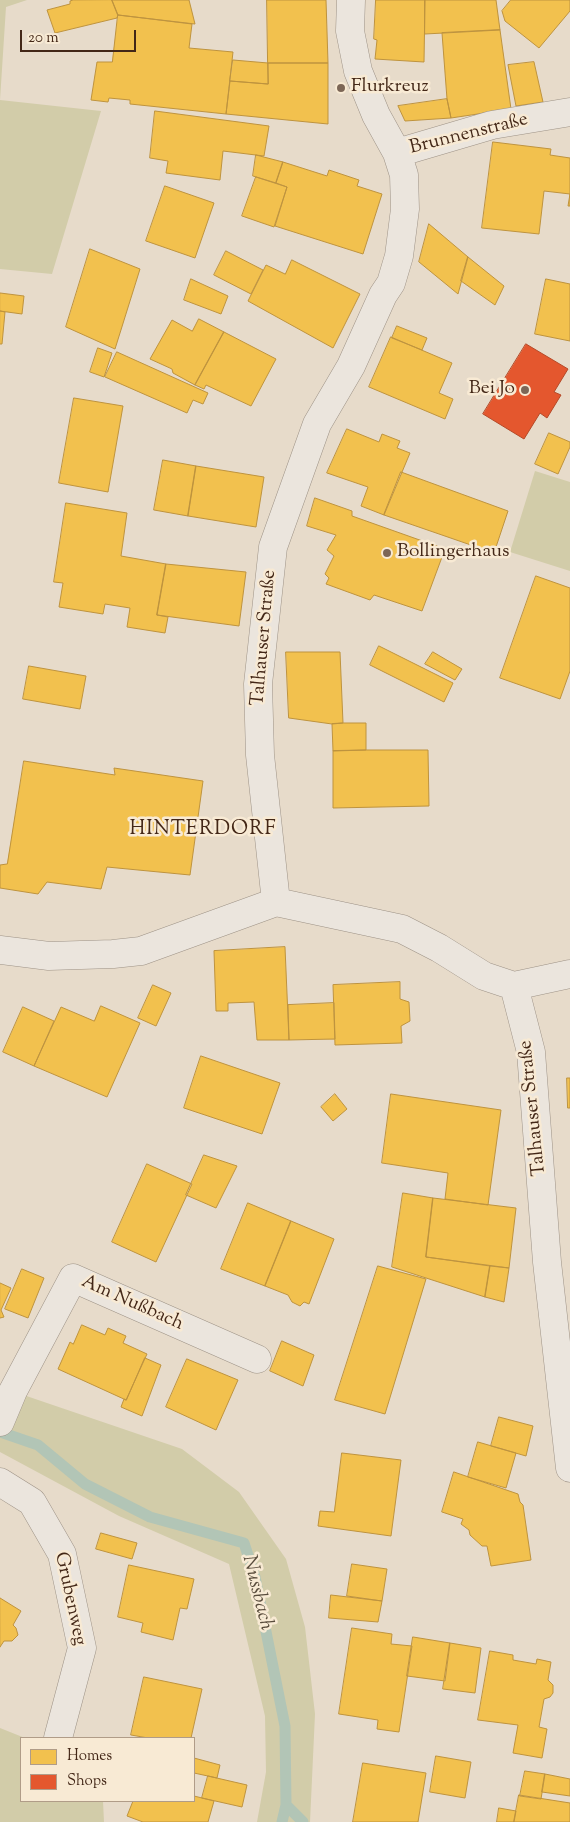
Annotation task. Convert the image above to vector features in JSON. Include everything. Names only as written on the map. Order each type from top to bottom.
[{"type":"street","name":"Talhauser Straße","points":[[276,902],[260,755],[258,684],[273,547],[317,424],[351,366],[390,283],[399,256],[405,209],[404,175],[397,153],[376,114],[358,71],[350,31],[352,0]]},
{"type":"street","name":"Brunnenstraße","points":[[397,153],[492,125],[570,112]]},
{"type":"street","points":[[0,950],[49,956],[141,951],[232,916],[276,902],[402,929],[440,948],[484,976],[514,986],[570,974]]},
{"type":"street","name":"Talhauser Straße","points":[[514,986],[531,1052],[547,1262],[570,1468]]},
{"type":"street","name":"Am Nußbach","points":[[0,1422],[13,1391],[73,1278],[257,1359]]},
{"type":"street","name":"Grubenweg","points":[[0,1482],[32,1502],[62,1554],[82,1648],[58,1737]]},
{"type":"shaded area","points":[[0,0],[27,0],[6,7],[0,100]]},
{"type":"shaded area","points":[[0,100],[101,111],[52,274],[0,269]]},
{"type":"shaded area","points":[[535,471],[570,482],[570,571],[510,552]]},
{"type":"shaded area","points":[[0,1387],[182,1449],[239,1492],[286,1559],[305,1627],[315,1714],[310,1822],[257,1822],[266,1772],[265,1716],[229,1564],[119,1516],[0,1452]]},
{"type":"shaded area","points":[[0,1728],[22,1737],[20,1737],[20,1802],[103,1802],[104,1822],[0,1822]]},
{"type":"building: Homes","points":[[73,0],[112,0],[118,15],[117,18],[55,33],[47,10],[70,4],[70,1]]},
{"type":"building: Homes","points":[[112,0],[189,0],[195,24],[118,15]]},
{"type":"building: Homes","points":[[267,0],[326,0],[328,63],[268,63]]},
{"type":"building: Homes","points":[[376,0],[425,0],[424,62],[375,59],[377,40],[374,39]]},
{"type":"building: Homes","points":[[425,0],[496,0],[500,30],[425,34]]},
{"type":"building: Homes","points":[[511,0],[570,0],[570,11],[539,48],[505,21],[502,11]]},
{"type":"building: Homes","points":[[118,15],[192,24],[189,48],[233,52],[226,114],[130,104],[130,100],[109,98],[108,102],[91,100],[97,62],[112,62]]},
{"type":"building: Homes","points":[[500,30],[511,109],[451,118],[447,99],[442,33]]},
{"type":"building: Homes","points":[[233,60],[268,63],[268,84],[230,81]]},
{"type":"building: Homes","points":[[534,62],[543,102],[516,106],[508,65]]},
{"type":"building: Homes","points":[[268,63],[328,63],[328,124],[226,114],[230,81],[268,84]]},
{"type":"building: Homes","points":[[447,99],[451,118],[405,121],[398,106]]},
{"type":"building: Homes","points":[[155,111],[269,126],[264,156],[223,151],[220,180],[166,173],[168,161],[150,158]]},
{"type":"building: Homes","points":[[493,142],[551,149],[550,155],[570,158],[570,194],[544,191],[539,234],[482,228]]},
{"type":"building: Homes","points":[[256,155],[283,162],[276,183],[253,176]]},
{"type":"building: Homes","points":[[283,162],[327,176],[329,170],[359,180],[357,186],[382,194],[363,254],[275,226],[287,187],[276,183]]},
{"type":"building: Homes","points":[[256,177],[287,187],[274,227],[242,216]]},
{"type":"building: Homes","points":[[165,186],[214,203],[195,258],[146,241]]},
{"type":"building: Homes","points":[[429,224],[468,257],[458,294],[419,262]]},
{"type":"building: Homes","points":[[90,249],[140,269],[115,349],[66,327]]},
{"type":"building: Homes","points":[[226,251],[263,270],[251,294],[214,275]]},
{"type":"building: Homes","points":[[468,257],[504,286],[495,305],[461,281]]},
{"type":"building: Homes","points":[[292,260],[360,294],[333,348],[248,301],[266,265],[285,274]]},
{"type":"building: Homes","points":[[191,279],[228,296],[221,314],[184,300]]},
{"type":"building: Homes","points":[[546,279],[570,284],[570,341],[535,334]]},
{"type":"building: Homes","points":[[0,293],[24,296],[22,314],[0,311]]},
{"type":"building: Homes","points":[[0,311],[5,312],[2,344],[0,344]]},
{"type":"building: Homes","points":[[199,319],[224,332],[195,385],[173,373],[172,369],[150,359],[172,320],[192,331]]},
{"type":"building: Homes","points":[[397,326],[427,338],[422,350],[392,338]]},
{"type":"building: Homes","points":[[224,332],[276,359],[251,406],[206,385],[204,389],[195,385]]},
{"type":"building: Homes","points":[[391,337],[452,363],[439,393],[453,399],[445,419],[369,387]]},
{"type":"building: Homes","points":[[98,348],[112,353],[104,377],[90,372]]},
{"type":"building: Homes","points":[[117,352],[208,393],[203,404],[193,400],[187,413],[105,377]]},
{"type":"building: Homes","points":[[74,398],[123,406],[108,492],[59,483]]},
{"type":"building: Homes","points":[[347,429],[379,442],[382,434],[400,441],[397,448],[410,453],[384,515],[361,506],[368,487],[327,473]]},
{"type":"building: Homes","points":[[549,433],[570,442],[570,447],[558,474],[535,464]]},
{"type":"building: Homes","points":[[163,460],[196,466],[188,516],[154,510]]},
{"type":"building: Homes","points":[[196,466],[264,477],[256,527],[188,516]]},
{"type":"building: Homes","points":[[401,472],[508,511],[494,553],[384,515]]},
{"type":"building: Homes","name":"Bollingerhaus","points":[[315,498],[352,511],[352,516],[445,549],[422,611],[374,595],[370,600],[326,584],[329,578],[325,574],[334,556],[327,550],[336,535],[307,526]]},
{"type":"building: Homes","points":[[66,503],[127,513],[121,556],[166,564],[157,615],[168,617],[165,633],[127,627],[130,608],[105,604],[103,614],[59,607],[63,583],[54,582]]},
{"type":"building: Homes","points":[[166,564],[246,572],[239,626],[157,615]]},
{"type":"building: Homes","points":[[536,576],[570,588],[570,671],[560,699],[500,678]]},
{"type":"building: Homes","points":[[379,646],[453,683],[444,702],[370,665]]},
{"type":"building: Homes","points":[[286,652],[340,652],[343,723],[332,724],[289,718]]},
{"type":"building: Homes","points":[[433,652],[462,669],[455,680],[425,664]]},
{"type":"building: Homes","points":[[29,666],[86,676],[80,709],[23,699]]},
{"type":"building: Homes","points":[[366,723],[366,750],[333,751],[332,724]]},
{"type":"building: Homes","points":[[428,750],[429,806],[333,808],[333,751]]},
{"type":"building: Homes","points":[[24,761],[115,775],[114,768],[203,781],[190,875],[107,867],[101,889],[47,882],[38,894],[0,888],[0,865],[7,864]]},
{"type":"building: Homes","points":[[285,947],[289,1040],[257,1040],[254,1002],[228,1003],[228,1011],[216,1011],[214,951]]},
{"type":"building: Homes","points":[[400,982],[400,999],[409,1002],[410,1021],[401,1026],[402,1043],[335,1045],[333,985]]},
{"type":"building: Homes","points":[[153,985],[171,993],[156,1026],[138,1018]]},
{"type":"building: Homes","points":[[334,1003],[335,1039],[289,1040],[288,1005]]},
{"type":"building: Homes","points":[[101,1006],[140,1023],[107,1097],[34,1066],[61,1007],[94,1021]]},
{"type":"building: Homes","points":[[23,1007],[54,1021],[34,1066],[3,1052]]},
{"type":"building: Homes","points":[[201,1056],[280,1083],[262,1134],[184,1108]]},
{"type":"building: Homes","points":[[567,1078],[570,1078],[570,1108],[568,1108]]},
{"type":"building: Homes","points":[[335,1094],[347,1109],[333,1121],[321,1107]]},
{"type":"building: Homes","points":[[391,1094],[501,1110],[488,1205],[445,1199],[448,1173],[382,1163]]},
{"type":"building: Homes","points":[[204,1155],[237,1166],[216,1208],[186,1195]]},
{"type":"building: Homes","points":[[147,1164],[192,1184],[156,1262],[112,1242]]},
{"type":"building: Homes","points":[[403,1193],[433,1198],[426,1257],[490,1266],[485,1297],[392,1267]]},
{"type":"building: Homes","points":[[433,1198],[516,1208],[509,1268],[426,1257]]},
{"type":"building: Homes","points":[[248,1203],[291,1221],[265,1286],[221,1269]]},
{"type":"building: Homes","points":[[291,1221],[334,1239],[309,1304],[304,1302],[300,1306],[292,1302],[288,1295],[265,1286]]},
{"type":"building: Homes","points":[[378,1266],[426,1279],[385,1414],[335,1400]]},
{"type":"building: Homes","points":[[490,1266],[509,1268],[504,1302],[485,1297]]},
{"type":"building: Homes","points":[[22,1269],[44,1278],[28,1318],[5,1309]]},
{"type":"building: Homes","points":[[0,1283],[11,1288],[1,1310],[4,1317],[0,1318]]},
{"type":"building: Homes","points":[[82,1325],[105,1335],[108,1328],[126,1336],[123,1343],[147,1354],[126,1400],[58,1369],[70,1342],[73,1344]]},
{"type":"building: Homes","points":[[282,1341],[314,1355],[303,1386],[270,1371]]},
{"type":"building: Homes","points":[[145,1358],[161,1365],[142,1416],[121,1407]]},
{"type":"building: Homes","points":[[187,1359],[238,1380],[216,1430],[166,1407]]},
{"type":"building: Homes","points":[[499,1417],[533,1426],[526,1456],[491,1446]]},
{"type":"building: Homes","points":[[478,1442],[516,1453],[506,1488],[468,1477]]},
{"type":"building: Homes","points":[[342,1453],[401,1460],[391,1536],[318,1526],[320,1511],[334,1512]]},
{"type":"building: Homes","points":[[454,1472],[518,1494],[523,1505],[531,1560],[491,1566],[487,1546],[482,1546],[470,1535],[469,1530],[461,1524],[463,1519],[442,1512]]},
{"type":"building: Homes","points":[[101,1533],[137,1543],[132,1559],[96,1549]]},
{"type":"building: Homes","points":[[352,1564],[387,1569],[382,1601],[347,1596]]},
{"type":"building: Homes","points":[[129,1565],[194,1579],[187,1609],[180,1608],[173,1640],[141,1632],[143,1623],[118,1617]]},
{"type":"building: Homes","points":[[331,1595],[382,1601],[378,1622],[329,1618]]},
{"type":"building: Homes","points":[[0,1598],[21,1611],[13,1625],[18,1635],[12,1641],[4,1641],[0,1647]]},
{"type":"building: Homes","points":[[352,1628],[392,1634],[391,1644],[412,1646],[399,1732],[377,1729],[378,1720],[339,1714]]},
{"type":"building: Homes","points":[[413,1637],[450,1643],[445,1681],[407,1676]]},
{"type":"building: Homes","points":[[450,1643],[481,1648],[475,1693],[443,1689]]},
{"type":"building: Homes","points":[[490,1651],[513,1655],[513,1660],[536,1664],[537,1659],[551,1662],[548,1680],[553,1685],[553,1693],[550,1697],[544,1699],[539,1727],[547,1729],[542,1758],[513,1753],[518,1725],[478,1720]]},
{"type":"building: Homes","points":[[144,1677],[202,1689],[191,1737],[142,1737],[131,1735]]},
{"type":"building: Homes","points":[[436,1756],[471,1762],[465,1798],[430,1792]]},
{"type":"building: Homes","points":[[195,1758],[220,1765],[217,1778],[195,1773]]},
{"type":"building: Homes","points":[[363,1763],[426,1773],[418,1822],[353,1822]]},
{"type":"building: Homes","points":[[525,1771],[545,1774],[541,1799],[520,1796]]},
{"type":"building: Homes","points":[[545,1774],[570,1779],[570,1796],[542,1792]]},
{"type":"building: Homes","points":[[208,1776],[247,1785],[242,1807],[202,1798]]},
{"type":"building: Homes","points":[[519,1795],[570,1803],[570,1822],[514,1822]]},
{"type":"building: Homes","points":[[195,1796],[214,1801],[208,1822],[143,1822],[127,1816],[133,1802],[195,1802]]},
{"type":"building: Homes","points":[[499,1808],[516,1811],[514,1822],[497,1822]]},
{"type":"building: Shops","points":[[526,344],[568,369],[554,392],[561,395],[547,418],[540,413],[524,439],[483,414]]},
{"type":"waterway","name":"Nussbach","points":[[0,1432],[38,1445],[85,1484],[150,1517],[244,1543],[255,1577],[285,1726],[286,1805],[282,1822]]},
{"type":"waterway","points":[[286,1805],[303,1822]]},
{"type":"place","name":"Flurkreuz","points":[[341,88]]},
{"type":"place","name":"Bei Jo","points":[[525,390]]},
{"type":"place","name":"Bollingerhaus","points":[[387,553]]},
{"type":"district","name":"HINTERDORF","points":[[203,831]]}]
